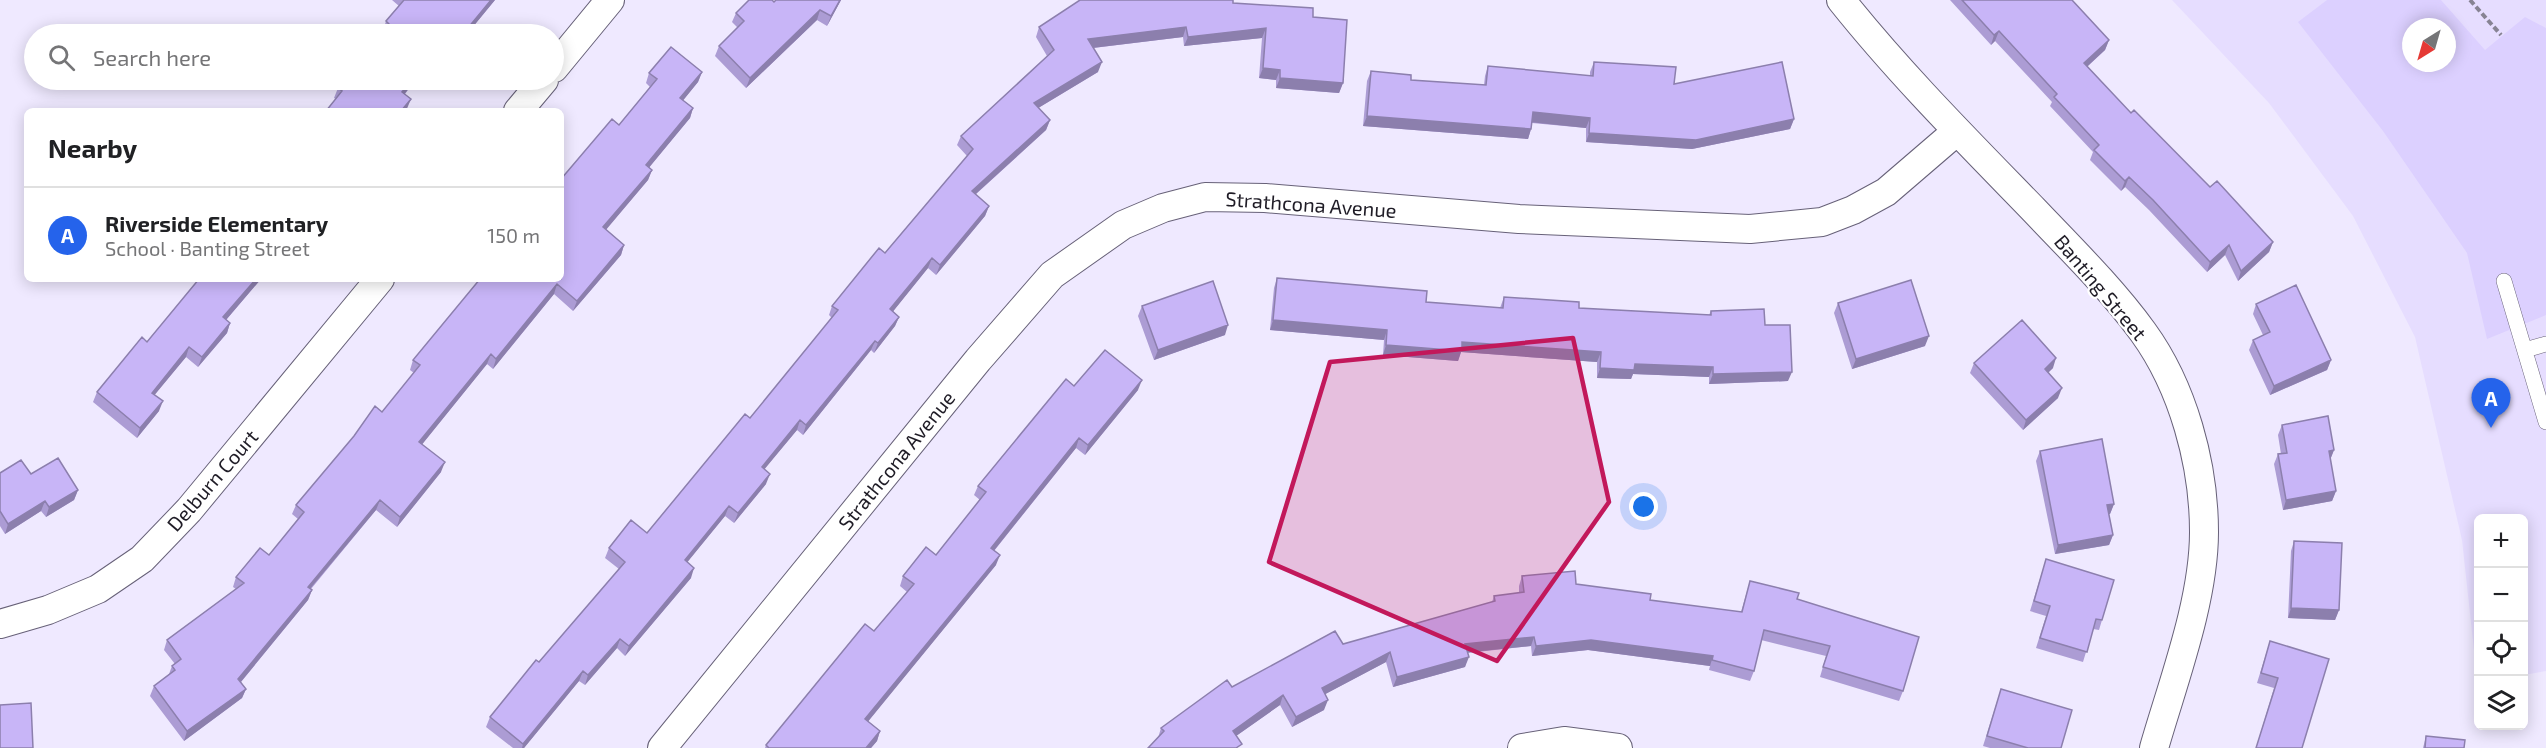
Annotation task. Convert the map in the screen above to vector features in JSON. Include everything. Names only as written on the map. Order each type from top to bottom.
[{"type":"street","points":[[564,56],[610,0]]},
{"type":"street","name":"Banting Street","points":[[1841,0],[1957,131],[2089,267],[2144,332],[2172,384],[2191,435],[2202,485],[2204,534],[2199,582],[2183,648],[2154,748]]},
{"type":"street","points":[[521,108],[536,90]]},
{"type":"street","name":"Strathcona Avenue","points":[[662,748],[978,360],[1052,275],[1123,225],[1163,208],[1205,198],[1265,198],[1519,219],[1750,229],[1821,222],[1853,210],[1886,192],[1957,131]]},
{"type":"street","name":"Delburn Court","points":[[0,624],[48,610],[98,589],[142,559],[189,510],[378,282]]},
{"type":"street","points":[[1522,748],[1564,741],[1618,748]]},
{"type":"lane","points":[[2505,281],[2546,422]]},
{"type":"lane","points":[[2525,350],[2546,344]]},
{"type":"path","points":[[2470,0],[2501,35]]},
{"type":"highlighted area","points":[[1573,338],[1609,502],[1497,661],[1269,562],[1330,362]]},
{"type":"shaded area","points":[[2172,0],[2546,0],[2546,671],[2528,674],[2528,514],[2474,514],[2474,650],[2462,540],[2415,337],[2353,216],[2269,103]]},
{"type":"shaded area","points":[[2327,0],[2441,0],[2485,50],[2525,17],[2546,28],[2546,315],[2487,339],[2467,253],[2383,131],[2298,22]]},
{"type":"building","points":[[404,0],[491,0],[471,24],[389,24],[386,21]]},
{"type":"building","points":[[749,0],[772,0],[774,2],[776,0],[840,0],[831,16],[820,10],[750,78],[719,46],[744,21],[736,13]]},
{"type":"building","points":[[1080,0],[1233,0],[1233,3],[1313,8],[1313,17],[1347,20],[1343,83],[1280,78],[1280,70],[1263,68],[1266,28],[1188,37],[1186,27],[1088,39],[1102,62],[1034,103],[1050,120],[972,191],[989,206],[940,265],[932,258],[890,309],[899,317],[878,343],[875,341],[806,425],[800,420],[762,467],[770,474],[738,513],[729,506],[685,560],[694,568],[629,646],[620,639],[588,675],[583,671],[523,744],[490,717],[536,660],[539,662],[625,562],[609,548],[631,520],[647,533],[745,414],[750,418],[838,310],[832,306],[879,248],[885,253],[973,149],[961,136],[1054,50],[1039,27]]},
{"type":"building","points":[[1962,0],[2072,0],[2109,40],[2084,63],[2131,113],[2134,110],[2210,187],[2217,181],[2273,242],[2241,271],[2229,245],[2210,262],[2153,200],[2129,177],[2125,181],[2094,150],[2099,145],[2054,97],[2057,94],[1999,31],[1994,35]]},
{"type":"building","points":[[671,47],[702,72],[680,98],[693,108],[646,165],[652,170],[603,227],[624,245],[577,301],[557,284],[496,359],[491,354],[419,442],[445,462],[400,517],[380,500],[308,587],[312,590],[238,679],[246,689],[187,731],[154,686],[175,670],[172,666],[181,659],[167,640],[244,583],[236,577],[260,548],[269,555],[304,512],[296,505],[354,436],[375,406],[382,412],[420,365],[413,360],[478,282],[564,282],[564,175],[612,119],[619,125],[657,79],[649,73]]},
{"type":"building","points":[[1594,62],[1676,67],[1674,84],[1782,62],[1794,119],[1696,140],[1589,133],[1590,118],[1533,112],[1531,129],[1367,116],[1371,71],[1411,75],[1411,80],[1486,85],[1488,66],[1593,76]]},
{"type":"building","points":[[404,90],[402,92],[411,99],[404,108],[328,108],[342,91]]},
{"type":"building","points":[[1277,278],[1427,291],[1426,302],[1503,308],[1504,297],[1579,302],[1579,308],[1711,315],[1711,311],[1764,309],[1765,325],[1790,325],[1792,372],[1713,374],[1713,367],[1635,364],[1634,370],[1600,368],[1601,352],[1462,342],[1462,351],[1386,345],[1387,330],[1273,320]]},
{"type":"building","points":[[1911,280],[1929,336],[1856,359],[1838,303]]},
{"type":"building","points":[[1213,281],[1228,325],[1158,350],[1142,306]]},
{"type":"building","points":[[197,282],[253,282],[223,317],[230,323],[202,357],[189,347],[152,393],[163,401],[140,428],[97,392],[142,337],[147,342]]},
{"type":"building","points":[[2296,285],[2331,360],[2274,386],[2253,340],[2270,332],[2256,304]]},
{"type":"building","points":[[2022,320],[2056,358],[2045,369],[2062,388],[2026,420],[1974,363]]},
{"type":"building","points":[[1105,350],[1142,380],[1088,445],[1079,438],[991,548],[1000,555],[865,719],[880,731],[866,748],[769,748],[766,745],[865,624],[874,631],[914,584],[903,576],[926,547],[936,555],[986,492],[978,486],[1066,379],[1074,386]]},
{"type":"building","points":[[2328,416],[2334,450],[2329,451],[2336,491],[2286,500],[2278,454],[2287,453],[2282,425]]},
{"type":"building","points":[[2102,439],[2114,504],[2107,505],[2113,535],[2058,545],[2040,451]]},
{"type":"building","points":[[58,458],[78,490],[49,507],[45,501],[8,524],[0,511],[0,473],[21,460],[31,474]]},
{"type":"building","points":[[2294,541],[2342,543],[2339,610],[2291,608]]},
{"type":"building","points":[[2046,559],[2114,580],[2102,620],[2096,619],[2087,652],[2040,638],[2050,606],[2034,601]]},
{"type":"building","points":[[1575,571],[1576,584],[1651,594],[1650,600],[1742,612],[1750,581],[1799,593],[1797,599],[1919,637],[1903,691],[1823,667],[1830,646],[1764,630],[1754,671],[1712,660],[1713,656],[1591,640],[1536,646],[1534,637],[1465,644],[1469,657],[1397,677],[1390,652],[1322,688],[1328,700],[1296,717],[1283,695],[1233,731],[1242,744],[1236,748],[1148,748],[1164,731],[1161,728],[1227,680],[1232,687],[1335,631],[1343,644],[1495,601],[1494,596],[1524,592],[1522,576]]},
{"type":"building","points":[[2270,641],[2329,659],[2302,748],[2256,748],[2278,678],[2261,673]]},
{"type":"building","points":[[2001,689],[2072,710],[2061,748],[2028,748],[1987,736]]},
{"type":"building","points":[[31,703],[33,748],[0,748],[0,705]]},
{"type":"building","points":[[2426,736],[2465,740],[2464,748],[2425,748]]},
{"type":"place","name":"Riverside Elementary","points":[[2491,428]]}]
